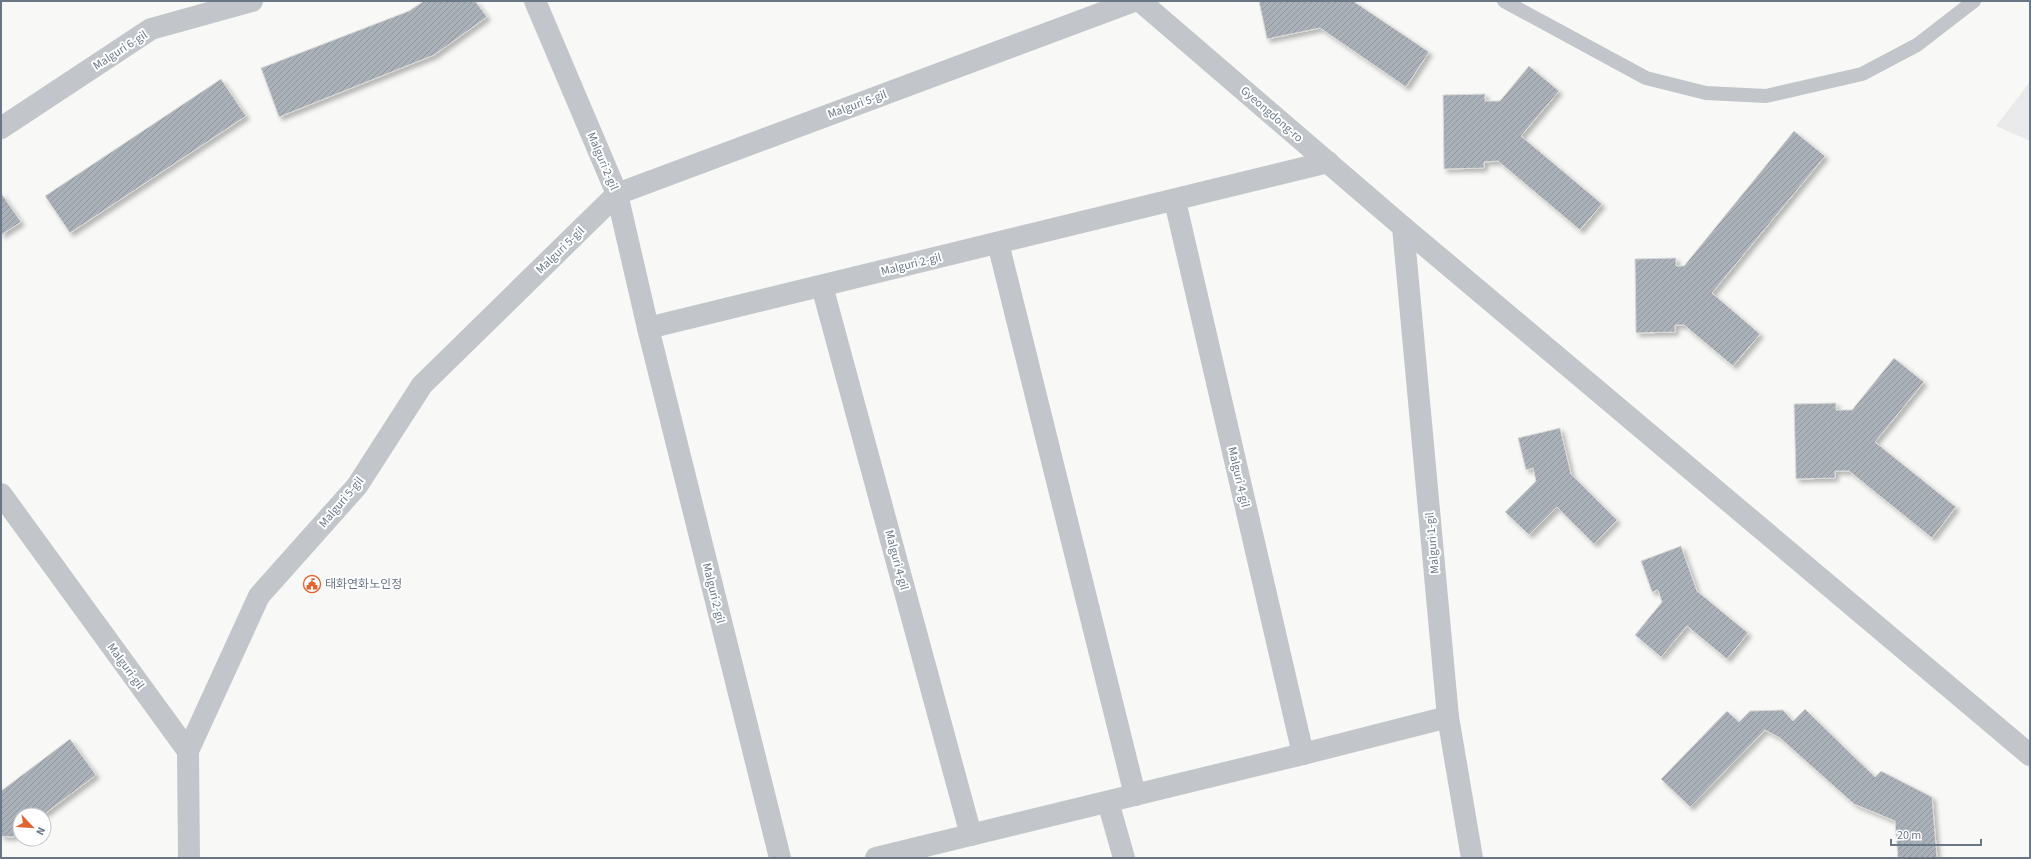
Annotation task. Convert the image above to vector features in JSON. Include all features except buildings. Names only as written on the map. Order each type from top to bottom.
[{"type":"street","name":"Malguri 6-gil","points":[[1,128],[151,29],[252,1]]},
{"type":"street","name":"Malguri 2-gil","points":[[535,1],[617,194],[648,328],[780,858]]},
{"type":"street","name":"Malguri 5-gil","points":[[188,751],[259,596],[357,486],[422,385],[617,194],[1134,1]]},
{"type":"street","name":"Gyeongdong-ro","points":[[1140,1],[1403,227],[2030,755]]},
{"type":"street","name":"Malguri 2-gil","points":[[648,328],[1174,201],[1328,162]]},
{"type":"street","name":"Malguri 4-gil","points":[[1174,201],[1303,754]]},
{"type":"street","name":"Malguri 1-gil","points":[[1403,227],[1448,717],[1472,858]]},
{"type":"street","points":[[998,243],[1135,795]]},
{"type":"street","name":"Malguri 4-gil","points":[[822,286],[971,835]]},
{"type":"street","name":"Malguri-gil","points":[[1,494],[188,751]]},
{"type":"street","points":[[876,858],[1303,754],[1448,717]]},
{"type":"street","points":[[188,751],[190,858]]},
{"type":"street","points":[[1108,802],[1124,858]]},
{"type":"lane","points":[[1504,1],[1646,78],[1706,93],[1766,96],[1862,74],[1917,45],[1974,1]]},
{"type":"shaded area","points":[[2030,82],[2030,141],[1996,126]]},
{"type":"place","name":"태화연화노인정","points":[[312,584]]}]
